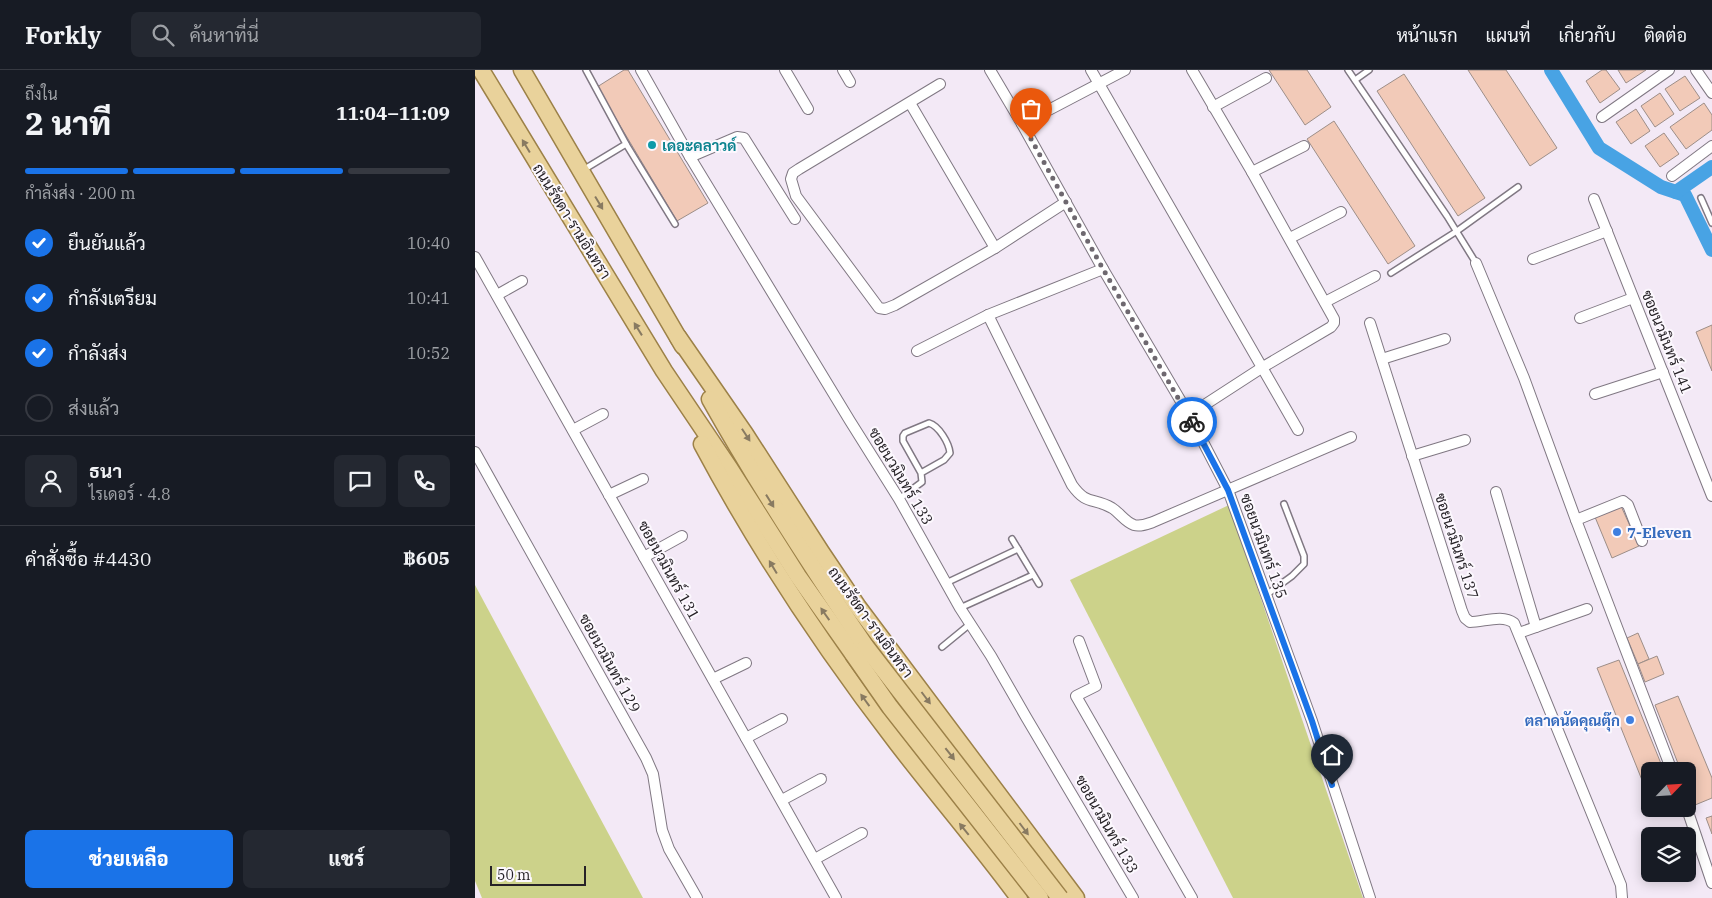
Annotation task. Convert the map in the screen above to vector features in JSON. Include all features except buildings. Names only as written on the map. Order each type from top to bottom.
[{"type":"main road","name":"ถนนรัชดา-รามอินทรา","points":[[481,70],[664,371],[799,576],[1061,898]]},
{"type":"main road","name":"ถนนรัชดา-รามอินทรา","points":[[522,70],[678,337],[738,450],[814,570],[890,707],[1040,898]]},
{"type":"main road","name":"ถนนรัชดา-รามอินทรา","points":[[678,337],[745,434],[858,607],[1076,898]]},
{"type":"main road","name":"ถนนรัชดา-รามอินทรา","points":[[664,371],[721,478],[781,580],[837,661],[896,741],[1014,892]]},
{"type":"main road","points":[[1014,892],[1029,884],[1038,882],[1048,870],[1047,860]]},
{"type":"street","name":"ซอยนวมินทร์ 133","points":[[641,70],[690,157],[899,499],[960,608],[991,656],[1133,898]]},
{"type":"street","points":[[785,70],[808,109]]},
{"type":"street","points":[[843,70],[850,82]]},
{"type":"street","name":"ซอยนวมินทร์ 135","points":[[990,70],[1103,269],[1189,415],[1228,490],[1312,721],[1370,898]]},
{"type":"street","points":[[1091,70],[1298,430]]},
{"type":"street","points":[[1022,124],[1125,70]]},
{"type":"street","points":[[1189,415],[1263,367],[1331,327],[1334,323],[1334,319],[1290,238],[1192,70]]},
{"type":"street","points":[[1603,117],[1669,70]]},
{"type":"street","points":[[1696,70],[1712,93]]},
{"type":"street","points":[[1213,107],[1266,78]]},
{"type":"street","points":[[939,84],[793,173],[791,178],[796,196],[874,304],[882,309],[895,305],[995,248],[1066,202]]},
{"type":"street","points":[[910,103],[995,248]]},
{"type":"street","points":[[690,157],[737,137],[743,138],[795,220]]},
{"type":"street","points":[[1252,172],[1304,146]]},
{"type":"street","points":[[1672,176],[1712,146]]},
{"type":"street","name":"ซอยนวมินทร์ 141","points":[[1594,199],[1712,496]]},
{"type":"street","points":[[1290,238],[1341,212]]},
{"type":"street","points":[[1533,259],[1607,231]]},
{"type":"street","name":"ซอยนวมินทร์ 131","points":[[475,256],[836,898]]},
{"type":"street","points":[[1476,263],[1524,378],[1669,762]]},
{"type":"street","points":[[917,351],[988,315],[1103,269]]},
{"type":"street","points":[[1325,302],[1375,276]]},
{"type":"street","points":[[497,295],[522,280]]},
{"type":"street","points":[[1580,318],[1633,298]]},
{"type":"street","points":[[988,315],[1072,485],[1079,495],[1086,500],[1106,505],[1127,521],[1140,526],[1351,436]]},
{"type":"street","name":"ซอยนวมินทร์ 137","points":[[1370,323],[1465,618],[1470,622],[1509,619],[1519,633]]},
{"type":"street","points":[[1382,359],[1445,339]]},
{"type":"street","points":[[1595,394],[1663,372]]},
{"type":"street","points":[[573,430],[603,414]]},
{"type":"street","points":[[1412,456],[1465,440]]},
{"type":"street","name":"ซอยนวมินทร์ 129","points":[[475,452],[646,758],[653,774],[662,830],[669,849],[697,898]]},
{"type":"street","points":[[609,495],[643,479]]},
{"type":"street","points":[[1496,492],[1536,627]]},
{"type":"street","points":[[1576,520],[1623,501],[1628,505],[1641,541]]},
{"type":"street","points":[[644,557],[682,536]]},
{"type":"street","points":[[1587,609],[1519,633],[1621,885],[1622,898]]},
{"type":"street","points":[[1079,642],[1096,686],[1076,696],[1192,898]]},
{"type":"street","points":[[713,679],[747,663]]},
{"type":"street","points":[[746,738],[782,719]]},
{"type":"street","points":[[782,800],[821,779]]},
{"type":"street","points":[[1690,818],[1712,883]]},
{"type":"street","points":[[815,859],[862,833]]},
{"type":"lane","points":[[586,70],[626,144],[675,224]]},
{"type":"lane","points":[[1348,70],[1457,231],[1476,263]]},
{"type":"lane","points":[[1355,80],[1369,70]]},
{"type":"lane","points":[[581,172],[626,144]]},
{"type":"lane","points":[[1391,273],[1457,231],[1518,187]]},
{"type":"lane","points":[[1701,198],[1712,223]]},
{"type":"lane","points":[[899,499],[922,482],[921,473],[903,440],[903,436],[905,433],[929,423],[943,437],[950,449],[950,453],[944,460],[921,473]]},
{"type":"lane","points":[[1266,595],[1293,576],[1304,564],[1304,556],[1284,504]]},
{"type":"lane","points":[[1012,539],[1039,584]]},
{"type":"lane","points":[[946,583],[1018,549]]},
{"type":"lane","points":[[960,608],[1033,574]]},
{"type":"lane","points":[[942,647],[970,624]]},
{"type":"green space","points":[[1229,505],[1363,898],[1233,898],[1070,580]]},
{"type":"green space","points":[[475,585],[643,898],[482,898],[475,881]]},
{"type":"waterway","points":[[1551,70],[1599,148],[1661,187],[1685,195],[1712,250]]},
{"type":"waterway","points":[[1676,192],[1712,167]]},
{"type":"way so far","points":[[1031,139],[1103,269],[1192,422]]},
{"type":"place","name":"เดอะคลาวด์","points":[[652,145]]},
{"type":"place","name":"7-Eleven","points":[[1617,532]]},
{"type":"place","name":"ตลาดนัดคุณตุ๊ก","points":[[1630,720]]},
{"type":"route","points":[[1192,422],[1228,490],[1312,721],[1332,785]]}]
